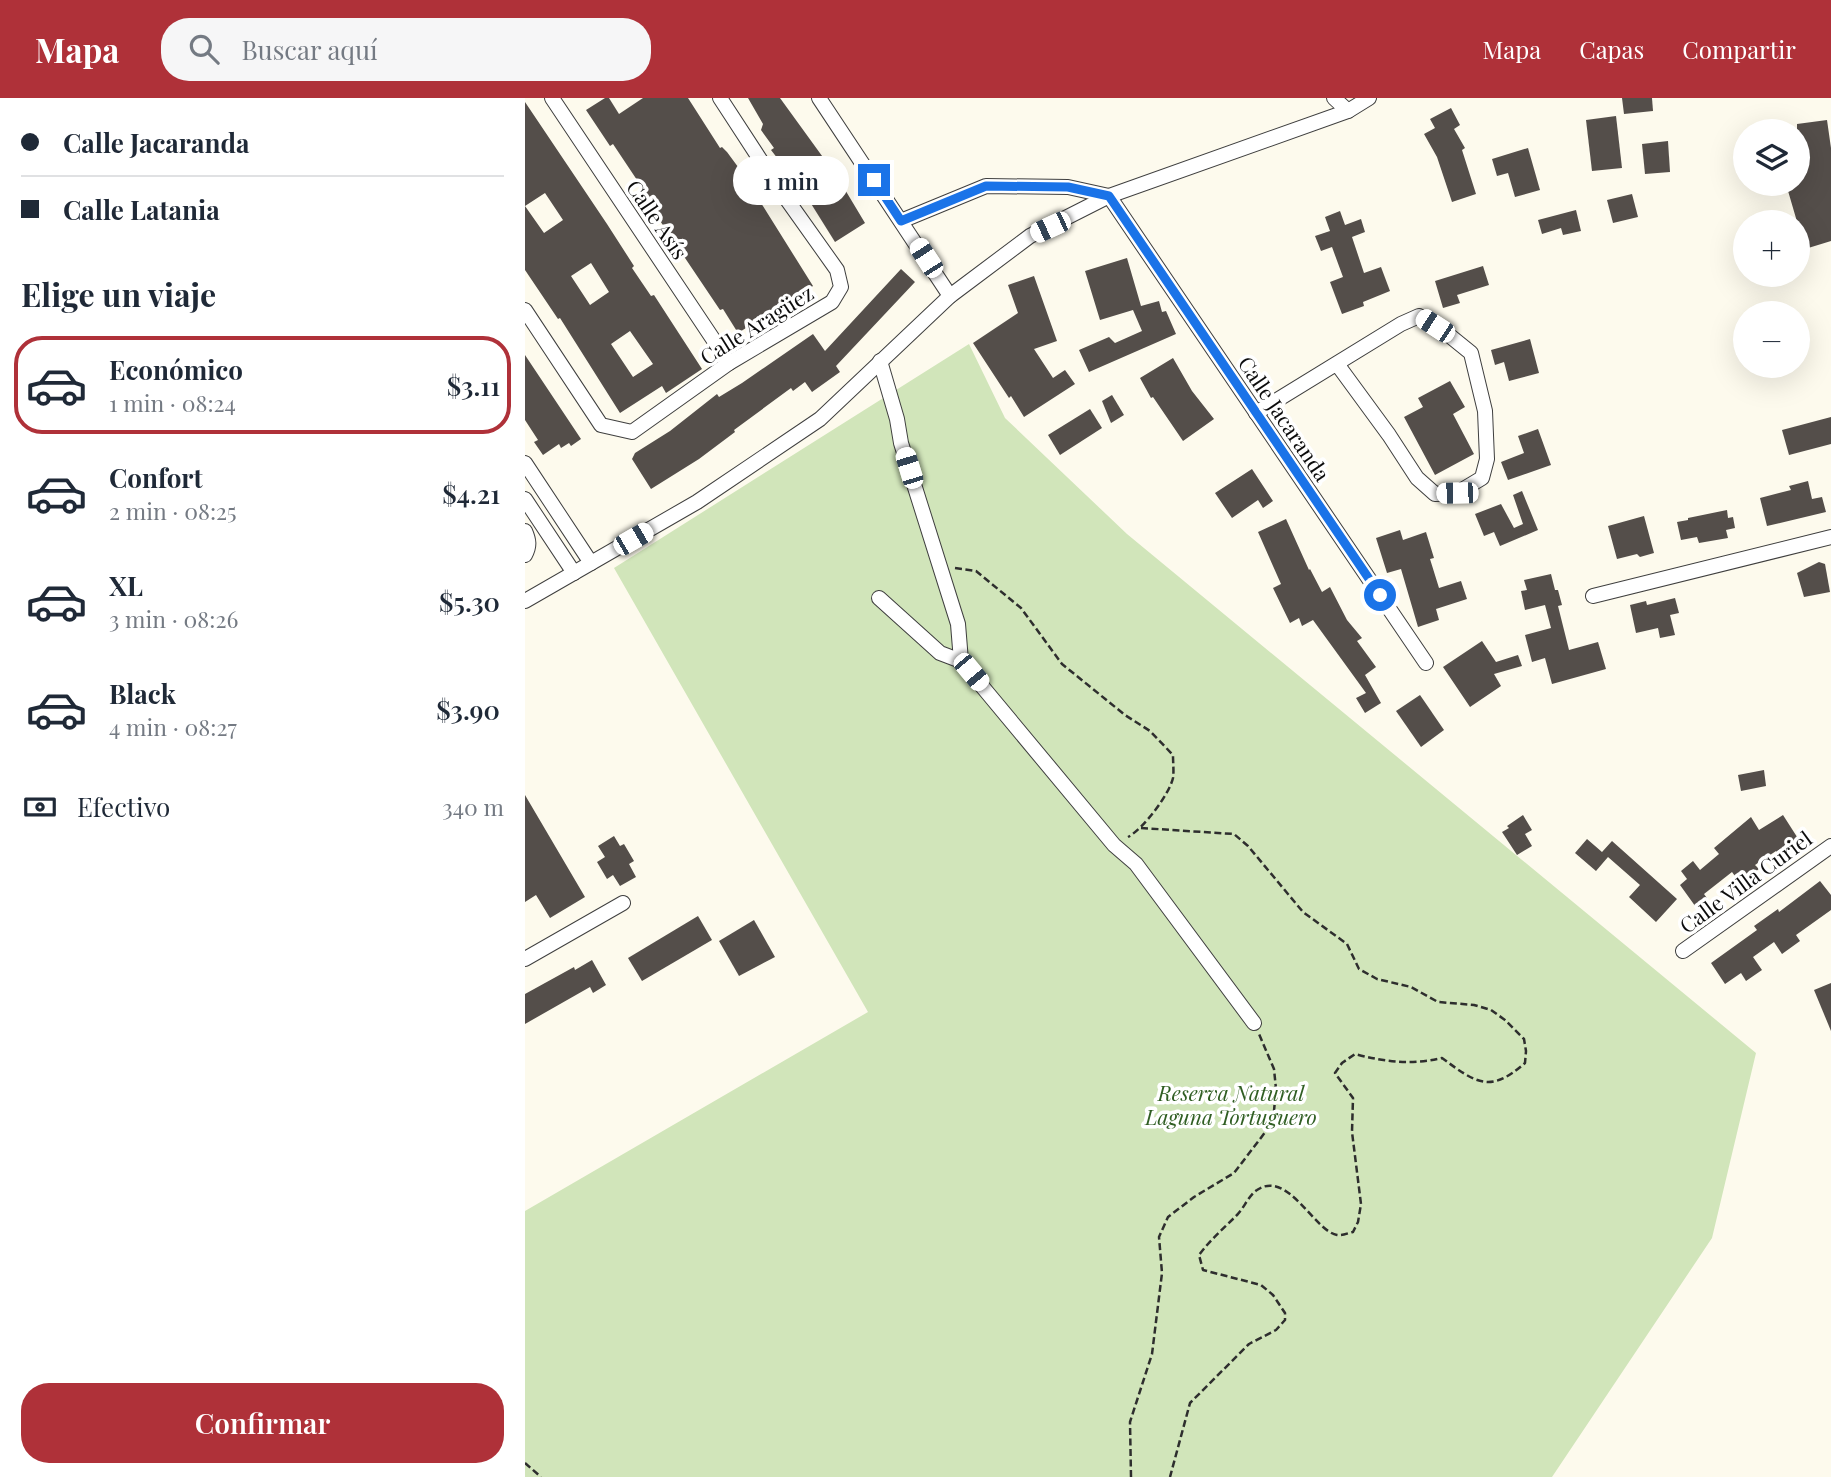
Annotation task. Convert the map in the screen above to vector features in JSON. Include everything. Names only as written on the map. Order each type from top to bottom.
[{"type":"street","name":"Calle Asís","points":[[552,98],[729,363]]},
{"type":"street","name":"Calle Aragüez","points":[[525,310],[601,425],[632,432],[729,363],[832,302],[841,287],[837,270],[778,187],[720,98]]},
{"type":"street","points":[[819,98],[950,296]]},
{"type":"street","points":[[1334,98],[1348,111]]},
{"type":"street","points":[[525,601],[697,502],[820,419],[950,296],[1030,236],[1109,196],[1348,111],[1369,98]]},
{"type":"street","points":[[901,221],[986,186],[1068,187],[1109,196]]},
{"type":"street","name":"Calle Jacaranda","points":[[1109,196],[1426,663]]},
{"type":"street","points":[[1257,413],[1401,324],[1419,316],[1471,353],[1485,411],[1487,459],[1482,478],[1457,493],[1435,494],[1417,478],[1337,364]]},
{"type":"street","points":[[880,361],[901,443],[958,624],[961,661]]},
{"type":"street","points":[[525,463],[591,563]]},
{"type":"street","points":[[525,499],[574,573]]},
{"type":"street","points":[[525,531],[529,549],[525,555]]},
{"type":"street","points":[[1593,596],[1831,537]]},
{"type":"street","points":[[879,598],[940,653],[961,661],[1114,845],[1136,864],[1254,1023]]},
{"type":"street","name":"Calle Villa Curiel","points":[[1683,951],[1831,846]]},
{"type":"street","points":[[525,959],[623,903]]},
{"type":"path","points":[[941,570],[958,568],[976,571],[1021,608],[1062,664],[1125,716],[1164,742],[1173,755],[1173,780],[1141,828],[1114,845]]},
{"type":"path","points":[[1141,828],[1234,834],[1248,846],[1303,912],[1347,944],[1359,969],[1377,979],[1411,987],[1438,1002],[1474,1005],[1491,1010],[1524,1039],[1526,1051],[1525,1063],[1500,1081],[1487,1083],[1471,1077],[1442,1058],[1419,1064],[1377,1060],[1355,1054],[1342,1063],[1335,1073],[1353,1098],[1352,1132],[1361,1204],[1358,1222],[1353,1232],[1339,1236],[1331,1233],[1287,1193],[1267,1185],[1255,1191],[1199,1255],[1203,1270],[1261,1285],[1273,1294],[1285,1313],[1285,1320],[1276,1330],[1249,1344],[1190,1403],[1170,1477]]},
{"type":"path","points":[[1131,1477],[1131,1422],[1152,1354],[1162,1273],[1159,1237],[1168,1217],[1194,1197],[1234,1173],[1273,1122],[1276,1090],[1273,1069],[1254,1023]]},
{"type":"path","points":[[525,1463],[541,1477]]},
{"type":"green space","name":"Reserva Natural Laguna Tortuguero","points":[[969,344],[1005,418],[1127,534],[1756,1053],[1712,1238],[1552,1477],[525,1477],[525,1211],[868,1012],[614,568]]},
{"type":"building","points":[[609,98],[619,114],[643,98],[688,98],[720,148],[727,152],[741,171],[813,286],[738,333],[644,197],[647,195],[613,144],[610,146],[586,110]]},
{"type":"building","points":[[748,98],[780,98],[838,178],[865,223],[835,242],[805,194],[771,150],[774,148],[761,130],[763,124]]},
{"type":"building","points":[[1622,98],[1652,98],[1653,111],[1624,114]]},
{"type":"building","points":[[525,102],[607,224],[634,266],[632,268],[651,296],[654,295],[702,369],[666,393],[662,386],[620,413],[560,318],[558,319],[525,270]],"holes":[[[545,193],[563,220],[544,233],[525,206]],[[591,263],[609,292],[590,305],[571,276]],[[630,331],[653,364],[633,377],[611,344]]]},
{"type":"building","points":[[1451,108],[1460,125],[1454,129],[1465,148],[1462,150],[1476,194],[1452,202],[1437,157],[1424,134],[1435,128],[1430,119]]},
{"type":"building","points":[[1616,116],[1622,168],[1592,171],[1586,120]]},
{"type":"building","points":[[1827,120],[1831,148],[1831,241],[1810,247],[1810,210],[1794,210],[1790,196],[1810,196],[1810,122]]},
{"type":"building","points":[[1668,141],[1670,172],[1645,174],[1642,144]]},
{"type":"building","points":[[1528,148],[1540,190],[1515,197],[1508,173],[1497,176],[1492,159]]},
{"type":"building","points":[[1632,194],[1638,217],[1613,223],[1607,200]]},
{"type":"building","points":[[1576,210],[1581,231],[1563,235],[1561,228],[1542,234],[1538,220]]},
{"type":"building","points":[[1340,211],[1345,225],[1361,219],[1365,232],[1352,237],[1364,273],[1381,267],[1390,291],[1363,302],[1364,306],[1342,314],[1330,282],[1343,277],[1332,247],[1321,251],[1315,236],[1330,231],[1325,217]]},
{"type":"building","points":[[1127,258],[1141,306],[1159,301],[1162,312],[1166,311],[1176,334],[1089,372],[1079,350],[1109,337],[1115,343],[1142,331],[1133,310],[1100,320],[1085,271]]},
{"type":"building","points":[[1483,266],[1489,285],[1457,295],[1460,303],[1443,308],[1435,281]]},
{"type":"building","points":[[901,269],[915,282],[836,366],[840,372],[812,392],[805,382],[793,391],[791,388],[699,459],[651,489],[632,459],[635,453],[670,431],[717,394],[719,397],[742,383],[813,334],[825,351]]},
{"type":"building","points":[[1034,276],[1057,341],[1034,349],[1053,378],[1065,370],[1075,384],[1024,417],[973,343],[1018,313],[1008,285]]},
{"type":"building","points":[[1530,339],[1539,373],[1509,381],[1504,362],[1495,365],[1491,350]]},
{"type":"building","points":[[525,355],[581,439],[571,446],[569,443],[561,448],[559,444],[543,455],[534,442],[538,440],[525,420]]},
{"type":"building","points":[[1173,358],[1192,391],[1214,419],[1183,441],[1153,397],[1151,398],[1140,378]]},
{"type":"building","points":[[1450,381],[1465,407],[1453,414],[1474,454],[1435,475],[1404,417],[1423,407],[1418,398]]},
{"type":"building","points":[[1112,395],[1124,415],[1111,423],[1102,401]]},
{"type":"building","points":[[1090,409],[1102,428],[1060,455],[1048,435]]},
{"type":"building","points":[[1831,417],[1831,444],[1789,455],[1782,430]]},
{"type":"building","points":[[1538,429],[1551,465],[1508,480],[1501,462],[1524,453],[1518,436]]},
{"type":"building","points":[[1252,469],[1273,501],[1263,508],[1258,500],[1232,518],[1215,493]]},
{"type":"building","points":[[1808,481],[1812,499],[1822,497],[1826,512],[1767,526],[1760,498],[1791,490],[1789,486]]},
{"type":"building","points":[[1522,491],[1538,530],[1500,546],[1494,532],[1484,536],[1475,514],[1501,504],[1514,528],[1523,524],[1513,495]]},
{"type":"building","points":[[1727,510],[1728,518],[1733,517],[1735,528],[1726,530],[1728,538],[1699,543],[1697,537],[1681,540],[1677,522]]},
{"type":"building","points":[[1644,516],[1654,553],[1617,559],[1608,526]]},
{"type":"building","points":[[1286,519],[1322,592],[1330,587],[1347,620],[1362,638],[1357,641],[1376,667],[1365,675],[1381,703],[1365,713],[1356,698],[1366,693],[1313,620],[1302,626],[1299,618],[1290,623],[1273,588],[1281,584],[1258,532]]},
{"type":"building","points":[[1400,530],[1403,540],[1426,532],[1434,558],[1430,559],[1439,588],[1461,581],[1467,599],[1436,609],[1439,620],[1418,627],[1401,569],[1387,573],[1376,538]]},
{"type":"building","points":[[1819,562],[1825,564],[1830,592],[1804,597],[1797,573]]},
{"type":"building","points":[[1551,574],[1562,605],[1558,606],[1569,650],[1598,642],[1606,669],[1552,684],[1545,658],[1532,662],[1525,635],[1551,628],[1545,605],[1525,610],[1521,591],[1527,590],[1524,580]]},
{"type":"building","points":[[1675,598],[1679,613],[1670,615],[1675,635],[1660,638],[1658,628],[1636,633],[1630,605],[1646,601],[1647,605]]},
{"type":"building","points":[[1482,641],[1496,662],[1518,655],[1522,666],[1494,674],[1501,686],[1470,707],[1443,667]]},
{"type":"building","points":[[1420,695],[1444,730],[1421,747],[1396,711]]},
{"type":"building","points":[[1764,770],[1766,786],[1741,791],[1738,775]]},
{"type":"building","points":[[525,795],[585,897],[550,918],[536,895],[525,902]]},
{"type":"building","points":[[1523,815],[1532,830],[1525,834],[1532,846],[1517,855],[1502,832]]},
{"type":"building","points":[[1783,815],[1799,840],[1755,865],[1759,869],[1740,883],[1732,872],[1704,894],[1709,901],[1698,910],[1680,885],[1687,879],[1681,871],[1693,861],[1700,870],[1719,854],[1714,848],[1751,817],[1759,830]]},
{"type":"building","points":[[614,836],[620,846],[624,844],[634,861],[629,864],[636,877],[620,886],[613,875],[607,879],[597,862],[605,857],[598,846]]},
{"type":"building","points":[[1587,839],[1602,852],[1612,841],[1677,899],[1656,922],[1629,897],[1640,885],[1608,857],[1596,871],[1575,853]]},
{"type":"building","points":[[1820,881],[1831,895],[1831,910],[1796,935],[1800,941],[1782,954],[1774,942],[1753,957],[1762,970],[1746,981],[1741,973],[1725,984],[1711,963],[1757,930],[1754,926],[1778,909],[1779,912]]},
{"type":"building","points":[[698,916],[712,940],[642,981],[628,958]]},
{"type":"building","points":[[754,920],[775,957],[739,976],[719,941]]},
{"type":"building","points":[[592,960],[606,985],[593,993],[590,987],[525,1024],[525,994]]},
{"type":"building","points":[[1831,983],[1831,1031],[1814,990]]},
{"type":"route","points":[[874,180],[901,221],[986,186],[1068,187],[1109,196],[1380,595]]}]
